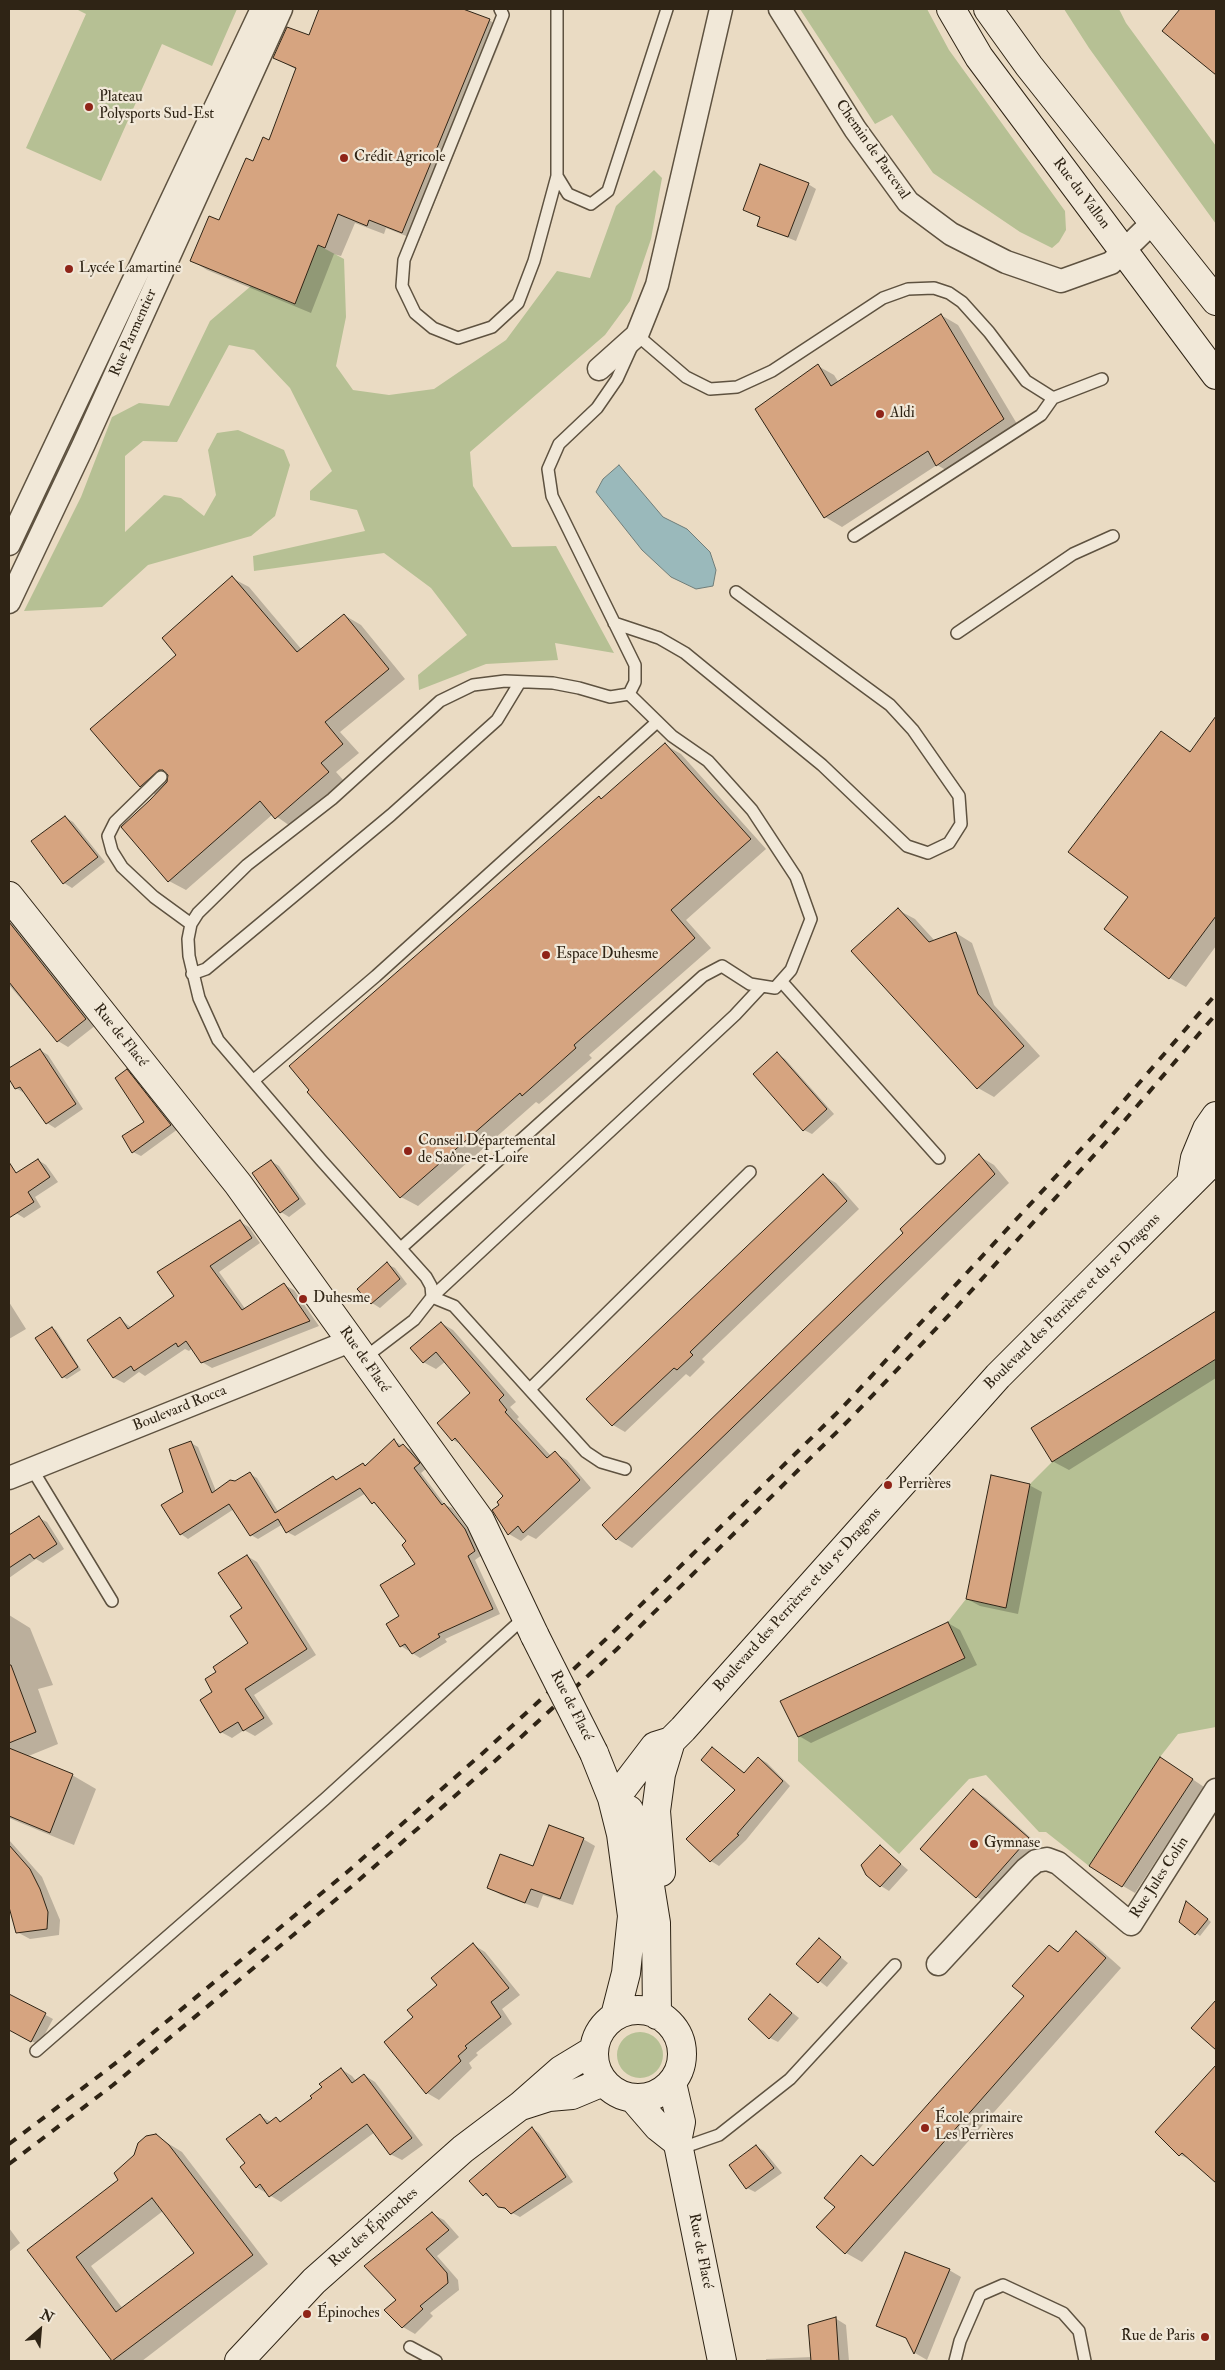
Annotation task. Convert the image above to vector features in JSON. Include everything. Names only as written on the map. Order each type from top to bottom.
[{"type":"main road","name":"Rue du Vallon","points":[[950,9],[979,56],[1216,375]]},
{"type":"main road","points":[[988,9],[1029,66],[1216,302]]},
{"type":"main road","name":"Rue de Flacé","points":[[9,896],[238,1184],[480,1520],[596,1756],[618,1793],[645,1855],[656,1923]]},
{"type":"main road","points":[[1204,1180],[1195,1158],[1207,1128],[1216,1116]]},
{"type":"main road","name":"Boulevard des Perrières et du 5e Dragons","points":[[618,1793],[655,1746],[671,1740],[998,1376],[1204,1180],[1216,1158]]},
{"type":"main road","name":"Rue de Flacé","points":[[657,2014],[656,1923],[661,1870],[656,1811],[661,1774],[671,1740]]},
{"type":"main road","name":"Rue de Flacé","points":[[594,2050],[601,2030],[615,2016],[626,1973],[632,1916],[620,1834],[618,1793]]},
{"type":"main road","points":[[594,2050],[595,2066],[603,2082],[616,2092],[633,2098],[654,2095],[672,2083],[679,2072],[682,2058],[681,2045],[676,2032],[668,2022],[657,2014],[643,2011],[629,2011],[615,2016]]},
{"type":"main road","name":"Rue des Épinoches","points":[[239,2361],[314,2281],[464,2150],[520,2106],[560,2070],[594,2050]]},
{"type":"main road","name":"Rue des Épinoches","points":[[520,2106],[549,2098],[572,2095],[603,2082]]},
{"type":"main road","name":"Rue de Flacé","points":[[672,2083],[682,2122],[678,2145],[722,2361]]},
{"type":"main road","points":[[633,2098],[658,2127],[678,2145]]},
{"type":"street","name":"Rue Parmentier","points":[[9,544],[262,9]]},
{"type":"street","name":"Rue Parmentier","points":[[9,602],[83,446],[281,9]]},
{"type":"street","points":[[598,369],[637,335],[657,285],[721,9]]},
{"type":"street","name":"Chemin de Parceval","points":[[780,9],[856,129],[908,202],[952,234],[1006,262],[1061,281],[1110,262],[1153,222]]},
{"type":"street","name":"Boulevard Rocca","points":[[9,1478],[357,1350]]},
{"type":"street","name":"Rue Jules Colin","points":[[938,1964],[1026,1869],[1036,1861],[1047,1859],[1058,1863],[1131,1924],[1216,1790]]},
{"type":"lane","points":[[500,9],[503,16],[404,260],[402,286],[414,313],[433,328],[458,338],[492,327],[518,303],[534,261],[557,176],[557,9]]},
{"type":"lane","points":[[557,176],[568,194],[591,204],[608,192],[667,9]]},
{"type":"lane","points":[[629,694],[635,682],[635,665],[552,496],[548,469],[559,444],[597,408],[617,379],[637,335],[686,377],[710,389],[737,387],[772,371],[883,298],[908,289],[934,288],[949,293],[962,302],[989,332],[1026,381],[1053,398]]},
{"type":"lane","points":[[854,536],[1041,415],[1053,398],[1102,379]]},
{"type":"lane","points":[[957,634],[1072,554],[1113,536]]},
{"type":"lane","points":[[614,623],[659,638],[685,653],[822,765],[907,846],[928,852],[949,843],[961,824],[959,796],[913,730],[890,705],[736,592]]},
{"type":"lane","points":[[432,1297],[431,1286],[426,1277],[321,1160],[218,1040],[199,998],[192,974],[188,938],[191,924],[213,896],[247,865],[332,799],[440,701],[473,685],[505,681],[553,683],[610,697],[629,694]]},
{"type":"lane","points":[[192,974],[206,969],[391,814],[490,727],[497,720],[520,682]]},
{"type":"lane","points":[[401,1248],[703,976],[722,966],[750,984],[775,988],[791,970],[811,918],[796,876],[752,810],[708,761],[672,736],[629,694]]},
{"type":"lane","points":[[254,1080],[376,976],[657,722]]},
{"type":"lane","points":[[161,777],[115,822],[108,836],[112,851],[122,867],[154,897],[191,924]]},
{"type":"lane","points":[[781,982],[939,1158]]},
{"type":"lane","points":[[357,1350],[394,1334],[414,1320],[432,1297],[735,1015],[762,986]]},
{"type":"lane","points":[[530,1389],[750,1172]]},
{"type":"lane","points":[[432,1297],[454,1306],[586,1452],[601,1462],[625,1469]]},
{"type":"lane","points":[[32,1469],[112,1601]]},
{"type":"lane","points":[[36,2051],[325,1799],[531,1625]]},
{"type":"lane","points":[[678,2145],[719,2135],[790,2079],[895,1965]]},
{"type":"lane","points":[[955,2361],[960,2342],[980,2296],[1003,2285],[1063,2313],[1079,2331],[1085,2361]]},
{"type":"lane","points":[[410,2347],[436,2361]]},
{"type":"green space","name":"Plateau Polysports Sud-Est","points":[[76,9],[237,9],[212,66],[162,44],[101,181],[26,148],[86,14]]},
{"type":"green space","points":[[800,9],[927,9],[949,50],[1065,211],[1066,230],[1059,242],[1052,248],[1020,232],[933,173],[892,115],[875,124]]},
{"type":"green space","points":[[1064,9],[1119,9],[1126,23],[1216,146],[1216,224],[1089,48]]},
{"type":"green space","points":[[654,170],[662,178],[651,239],[630,301],[605,335],[470,452],[473,486],[512,547],[556,546],[614,653],[555,643],[558,660],[486,664],[419,690],[418,675],[467,635],[431,588],[384,553],[254,571],[253,556],[365,531],[357,510],[310,500],[310,491],[332,471],[290,388],[254,350],[229,345],[177,442],[143,441],[125,456],[125,532],[164,495],[181,498],[204,516],[216,495],[208,450],[217,433],[238,430],[284,450],[290,465],[275,516],[251,536],[148,565],[102,607],[24,611],[81,497],[112,417],[139,403],[169,406],[210,321],[251,286],[294,304],[318,245],[344,259],[346,317],[336,366],[353,390],[389,395],[434,389],[506,340],[557,271],[590,278],[616,206]]},
{"type":"green space","points":[[1216,1359],[1216,1727],[1178,1734],[1160,1757],[1089,1866],[1046,1832],[1039,1832],[986,1775],[969,1779],[899,1854],[798,1761],[798,1737],[965,1658],[948,1622],[966,1599],[1006,1608],[1030,1484],[1052,1462]]},
{"type":"green space","points":[[645,2032],[649,2033],[659,2042],[662,2046],[662,2064],[653,2074],[645,2078],[635,2078],[627,2074],[618,2064],[617,2050],[621,2042],[631,2033]]},
{"type":"water","points":[[619,465],[663,517],[687,529],[710,552],[716,570],[713,586],[696,589],[671,577],[642,550],[596,492],[603,479]]},
{"type":"building","name":"Crédit Agricole","points":[[319,9],[463,9],[490,19],[402,233],[369,220],[367,226],[338,214],[325,248],[318,245],[295,304],[190,261],[209,216],[219,220],[246,158],[253,161],[263,137],[269,140],[296,68],[273,58],[287,27],[309,35]]},
{"type":"building","points":[[1180,9],[1216,9],[1216,75],[1162,31]]},
{"type":"building","points":[[760,164],[809,183],[788,237],[757,226],[760,217],[743,210]]},
{"type":"building","name":"Aldi","points":[[941,314],[1004,419],[936,466],[928,451],[824,518],[755,409],[818,364],[831,386]]},
{"type":"building","points":[[232,576],[297,652],[344,614],[389,669],[325,722],[343,744],[321,763],[329,772],[275,819],[260,801],[168,882],[121,827],[167,782],[168,775],[163,770],[159,770],[140,787],[90,729],[176,655],[162,638]]},
{"type":"building","points":[[1216,716],[1216,916],[1169,979],[1104,929],[1128,897],[1068,852],[1161,731],[1190,752]]},
{"type":"building","name":"Espace Duhesme","points":[[665,743],[751,839],[671,910],[695,938],[574,1045],[576,1048],[522,1096],[520,1093],[400,1198],[307,1092],[309,1090],[289,1066],[599,796],[601,799]]},
{"type":"building","points":[[65,816],[98,857],[63,884],[31,841]]},
{"type":"building","points":[[898,908],[929,942],[956,932],[978,994],[1024,1046],[977,1089],[851,951]]},
{"type":"building","points":[[9,922],[86,1019],[57,1042],[9,982]]},
{"type":"building","points":[[40,1049],[76,1104],[46,1124],[20,1087],[15,1089],[9,1079],[9,1068]]},
{"type":"building","points":[[777,1052],[827,1109],[803,1131],[753,1074]]},
{"type":"building","points":[[127,1069],[171,1125],[132,1153],[122,1136],[144,1122],[115,1078]]},
{"type":"building","points":[[979,1154],[995,1174],[616,1540],[602,1525],[903,1233],[900,1229]]},
{"type":"building","points":[[38,1159],[50,1177],[28,1192],[34,1202],[9,1218],[9,1162],[16,1173]]},
{"type":"building","points":[[271,1160],[299,1199],[280,1213],[252,1173]]},
{"type":"building","points":[[823,1174],[847,1201],[690,1352],[693,1355],[677,1370],[674,1368],[612,1426],[586,1399]]},
{"type":"building","points":[[240,1220],[252,1238],[210,1266],[242,1310],[284,1283],[310,1321],[201,1363],[186,1341],[178,1347],[176,1343],[134,1371],[131,1366],[113,1378],[87,1340],[120,1317],[128,1329],[174,1296],[157,1272]]},
{"type":"building","points":[[387,1262],[400,1279],[371,1304],[357,1289]]},
{"type":"building","points":[[1216,1311],[1216,1359],[1052,1462],[1031,1428]]},
{"type":"building","points":[[441,1322],[504,1395],[499,1400],[507,1410],[505,1412],[547,1458],[555,1451],[580,1480],[523,1533],[518,1526],[508,1535],[492,1510],[499,1505],[497,1502],[503,1496],[455,1438],[452,1441],[437,1423],[470,1393],[436,1352],[423,1363],[410,1348]]},
{"type":"building","points":[[52,1327],[78,1367],[62,1378],[35,1338]]},
{"type":"building","points":[[394,1439],[399,1447],[403,1444],[420,1463],[414,1468],[442,1505],[444,1503],[465,1529],[475,1551],[468,1556],[493,1609],[438,1634],[440,1637],[412,1654],[405,1644],[400,1647],[386,1624],[399,1616],[380,1585],[415,1564],[402,1545],[406,1541],[360,1488],[286,1533],[278,1519],[250,1536],[229,1504],[180,1535],[161,1505],[183,1492],[169,1449],[191,1441],[212,1493],[230,1480],[235,1481],[250,1472],[275,1513],[333,1476],[336,1480],[363,1463],[365,1466]]},
{"type":"building","points":[[991,1475],[1030,1484],[1006,1608],[966,1599]]},
{"type":"building","points":[[39,1516],[57,1544],[34,1559],[30,1554],[9,1568],[9,1535]]},
{"type":"building","points":[[247,1555],[307,1649],[245,1689],[264,1718],[243,1731],[238,1722],[220,1733],[200,1700],[212,1692],[205,1679],[216,1672],[213,1667],[248,1643],[230,1616],[242,1608],[218,1573]]},
{"type":"building","points":[[948,1622],[965,1658],[798,1737],[780,1701]]},
{"type":"building","points":[[9,1665],[11,1665],[36,1732],[9,1743]]},
{"type":"building","points":[[712,1747],[744,1773],[758,1757],[783,1781],[737,1834],[739,1835],[710,1862],[686,1839],[735,1790],[701,1760]]},
{"type":"building","points":[[9,1748],[73,1774],[50,1833],[9,1816]]},
{"type":"building","points":[[1160,1757],[1193,1779],[1122,1887],[1089,1866]]},
{"type":"building","name":"Gymnase","points":[[973,1789],[1029,1838],[976,1898],[920,1849]]},
{"type":"building","points":[[549,1825],[584,1838],[560,1899],[531,1889],[525,1903],[487,1888],[500,1854],[533,1866]]},
{"type":"building","points":[[9,1845],[30,1869],[40,1889],[48,1912],[47,1929],[16,1933],[9,1907]]},
{"type":"building","points":[[880,1845],[901,1864],[880,1887],[866,1875],[861,1865]]},
{"type":"building","points":[[1186,1901],[1208,1919],[1195,1935],[1179,1922]]},
{"type":"building","points":[[1076,1931],[1106,1958],[845,2254],[816,2227],[835,2207],[824,2198],[861,2155],[873,2166],[1024,1996],[1012,1986],[1049,1945],[1058,1952]]},
{"type":"building","points":[[819,1938],[841,1957],[818,1983],[796,1964]]},
{"type":"building","points":[[473,1943],[509,1988],[491,2002],[501,2017],[465,2046],[467,2048],[458,2056],[461,2061],[426,2094],[384,2042],[413,2017],[407,2010],[437,1985],[431,1978]]},
{"type":"building","points":[[9,1994],[46,2013],[31,2042],[9,2030]]},
{"type":"building","points":[[770,1994],[792,2013],[769,2039],[748,2019]]},
{"type":"building","points":[[1216,2000],[1216,2050],[1191,2028]]},
{"type":"building","points":[[1216,2065],[1216,2183],[1182,2153],[1179,2156],[1155,2132]]},
{"type":"building","points":[[341,2068],[352,2083],[364,2074],[412,2138],[390,2155],[367,2124],[269,2197],[260,2184],[256,2188],[240,2167],[245,2163],[226,2139],[260,2114],[267,2124],[276,2117],[280,2122],[312,2098],[310,2096],[322,2087],[319,2084]]},
{"type":"building","points":[[532,2127],[566,2177],[511,2214],[505,2208],[498,2207],[486,2193],[483,2196],[469,2181]]},
{"type":"building","points":[[156,2134],[169,2145],[253,2255],[112,2361],[27,2250],[118,2180],[114,2173],[134,2155],[138,2143],[146,2136]],"holes":[[[152,2198],[194,2253],[116,2312],[76,2257]]]},
{"type":"building","points":[[756,2145],[774,2168],[746,2189],[729,2165]]},
{"type":"building","points":[[432,2212],[449,2230],[426,2249],[447,2273],[448,2283],[420,2306],[423,2309],[402,2328],[384,2310],[396,2300],[364,2266]]},
{"type":"building","points":[[905,2252],[950,2269],[914,2354],[906,2338],[876,2326]]},
{"type":"building","points":[[836,2317],[839,2361],[811,2361],[808,2325]]},
{"type":"railway","points":[[9,2144],[125,2056],[346,1873],[484,1752],[605,1640],[841,1409],[1096,1133],[1216,994]]},
{"type":"railway","points":[[9,2164],[113,2085],[351,1887],[496,1760],[616,1650],[851,1418],[952,1312],[1107,1141],[1216,1014]]},
{"type":"place","name":"Plateau Polysports Sud-Est","points":[[89,107]]},
{"type":"place","name":"Crédit Agricole","points":[[344,158]]},
{"type":"place","name":"Lycée Lamartine","points":[[69,269]]},
{"type":"place","name":"Aldi","points":[[880,414]]},
{"type":"place","name":"Espace Duhesme","points":[[546,955]]},
{"type":"place","name":"Conseil Départemental de Saône-et-Loire","points":[[408,1151]]},
{"type":"place","name":"Duhesme","points":[[303,1299]]},
{"type":"place","name":"Perrières","points":[[888,1485]]},
{"type":"place","name":"Gymnase","points":[[974,1844]]},
{"type":"place","name":"École primaire Les Perrières","points":[[925,2128]]},
{"type":"place","name":"Épinoches","points":[[307,2314]]},
{"type":"place","name":"Rue de Paris","points":[[1205,2337]]}]
